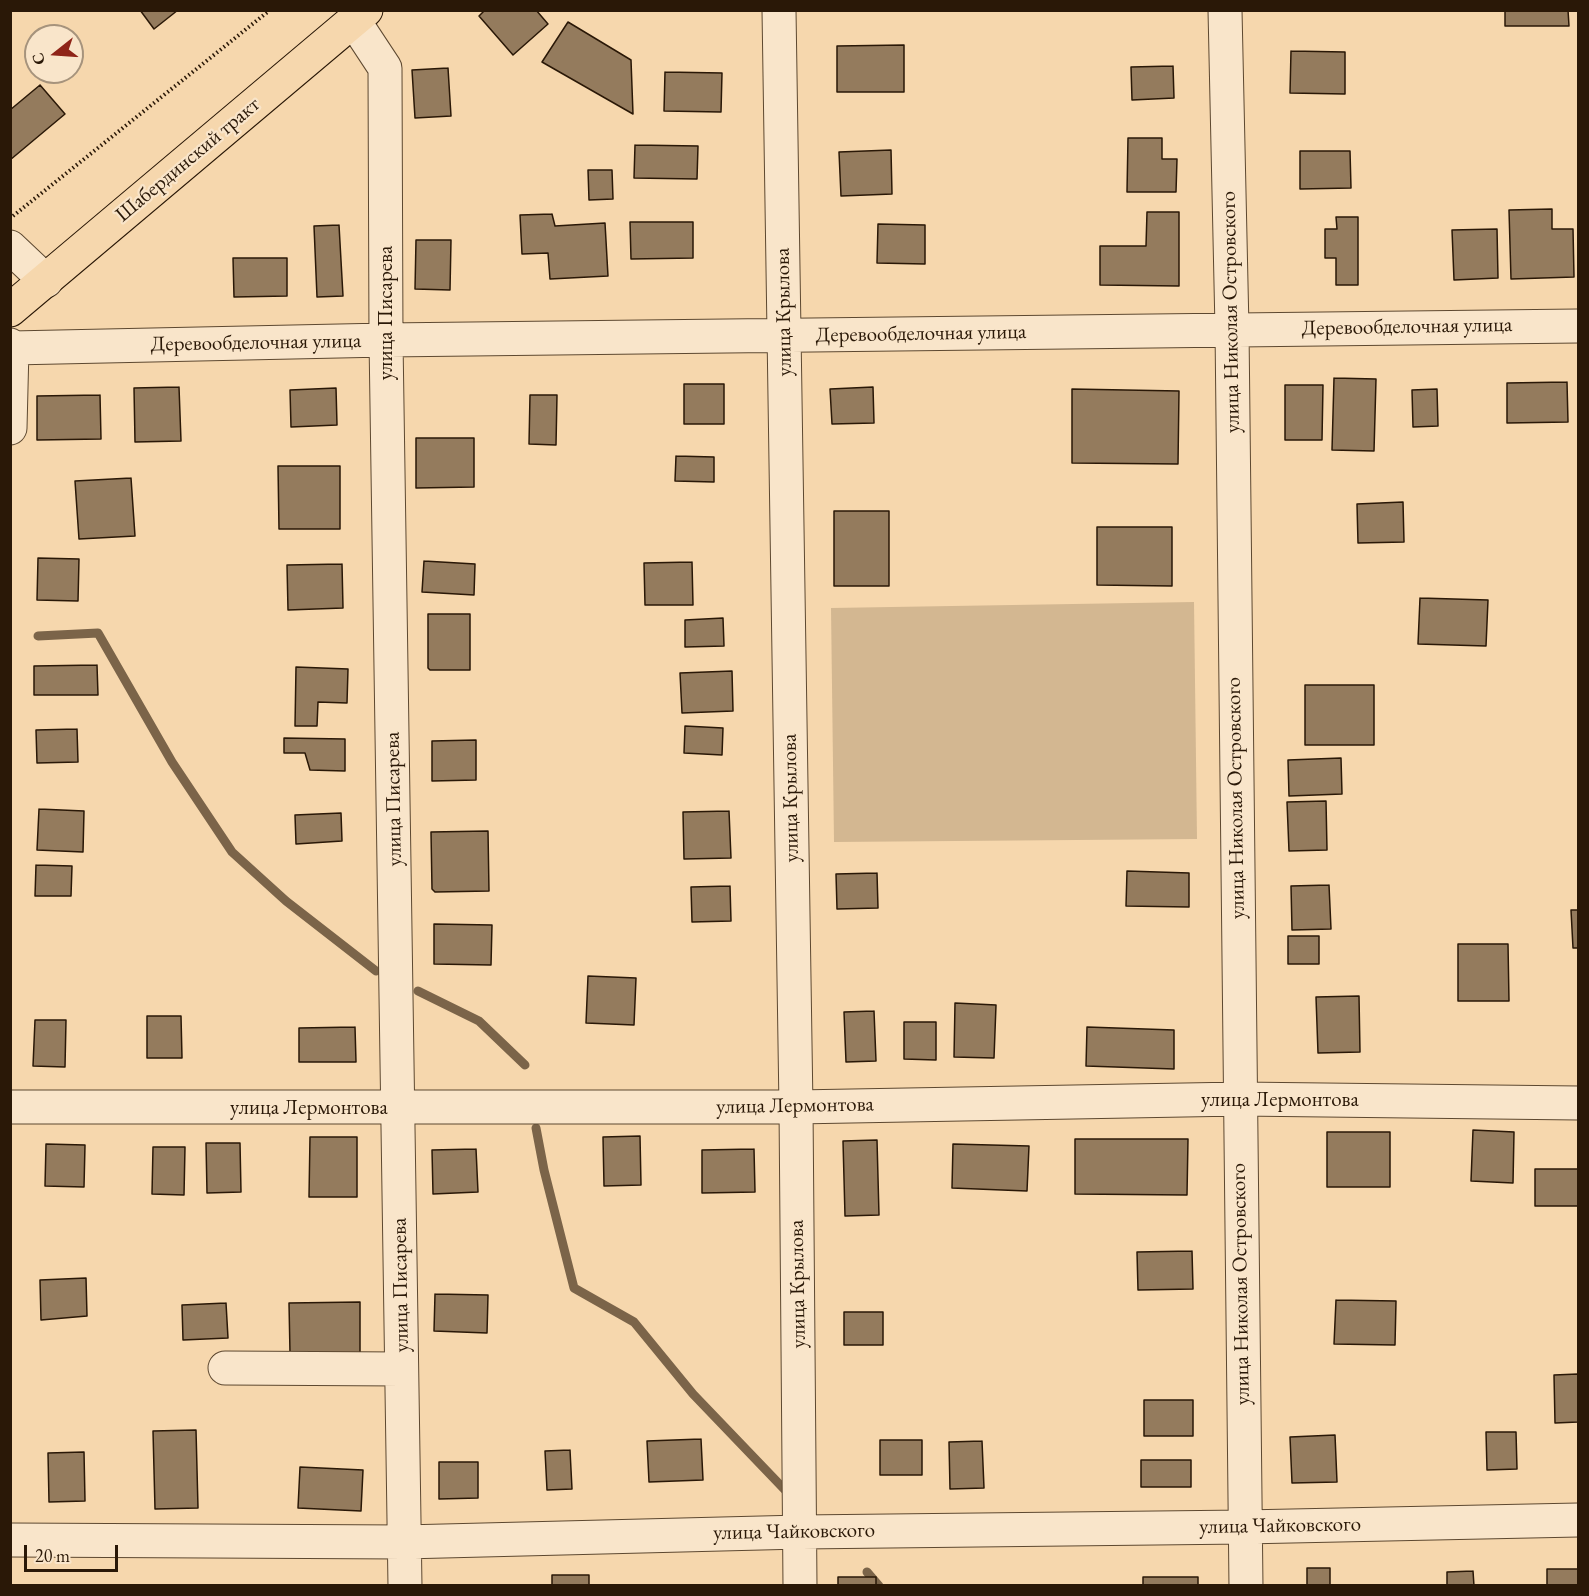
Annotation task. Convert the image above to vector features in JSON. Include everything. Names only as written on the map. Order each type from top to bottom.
[{"type":"main road","name":"Шабердинский тракт","points":[[10,310],[360,16]]},
{"type":"street","name":"улица Крылова","points":[[779,10],[796,1107],[800,1586]]},
{"type":"street","name":"улица Николая Островского","points":[[1225,10],[1232,329],[1246,1586]]},
{"type":"street","name":"улица Писарева","points":[[360,16],[385,68],[386,340],[405,1586]]},
{"type":"street","points":[[10,247],[45,281]]},
{"type":"street","name":"Деревообделочная улица","points":[[11,346],[1578,326]]},
{"type":"street","points":[[10,428],[11,346]]},
{"type":"street","name":"улица Лермонтова","points":[[10,1107],[796,1107],[1240,1099],[1578,1103]]},
{"type":"street","points":[[225,1368],[401,1369]]},
{"type":"street","name":"улица Чайковского","points":[[10,1539],[404,1542],[801,1532],[1244,1527],[1578,1520]]},
{"type":"path","points":[[10,218],[270,10]]},
{"type":"shaded area","points":[[1194,602],[1197,839],[834,842],[831,608]]},
{"type":"building","points":[[140,10],[178,10],[154,29]]},
{"type":"building","points":[[485,10],[536,10],[548,24],[513,55],[479,16]]},
{"type":"building","points":[[1505,10],[1568,10],[1569,26],[1505,26]]},
{"type":"building","points":[[568,22],[631,60],[633,114],[542,62]]},
{"type":"building","points":[[904,45],[904,92],[837,92],[837,46]]},
{"type":"building","points":[[1291,51],[1345,52],[1345,94],[1290,93]]},
{"type":"building","points":[[1173,66],[1174,98],[1132,100],[1131,67]]},
{"type":"building","points":[[448,68],[451,116],[415,118],[412,70]]},
{"type":"building","points":[[665,72],[722,73],[721,112],[664,111]]},
{"type":"building","points":[[40,85],[65,114],[10,160],[10,110]]},
{"type":"building","points":[[1128,138],[1162,138],[1162,159],[1177,159],[1176,192],[1127,192]]},
{"type":"building","points":[[635,145],[698,146],[697,179],[634,178]]},
{"type":"building","points":[[891,150],[892,194],[841,196],[839,152]]},
{"type":"building","points":[[1300,151],[1350,151],[1351,188],[1300,189]]},
{"type":"building","points":[[588,170],[612,170],[613,199],[589,200]]},
{"type":"building","points":[[1552,209],[1552,229],[1573,229],[1574,277],[1511,279],[1509,210]]},
{"type":"building","points":[[1147,212],[1179,212],[1179,286],[1100,285],[1100,246],[1146,246]]},
{"type":"building","points":[[552,214],[555,226],[605,223],[608,276],[550,279],[548,253],[522,254],[520,215]]},
{"type":"building","points":[[1336,217],[1358,217],[1358,285],[1336,285],[1336,258],[1325,258],[1325,229],[1337,229]]},
{"type":"building","points":[[630,222],[693,222],[693,258],[631,259]]},
{"type":"building","points":[[878,224],[925,225],[925,264],[877,263]]},
{"type":"building","points":[[339,225],[343,296],[317,297],[314,226]]},
{"type":"building","points":[[1497,229],[1498,278],[1454,280],[1452,230]]},
{"type":"building","points":[[416,240],[451,240],[450,290],[415,289]]},
{"type":"building","points":[[233,258],[287,258],[287,296],[234,297]]},
{"type":"building","points":[[1334,378],[1376,379],[1374,451],[1332,450]]},
{"type":"building","points":[[1567,382],[1568,422],[1507,423],[1507,383]]},
{"type":"building","points":[[684,384],[724,384],[724,424],[684,424]]},
{"type":"building","points":[[1285,385],[1323,385],[1322,440],[1285,440]]},
{"type":"building","points":[[179,387],[181,441],[135,442],[134,388]]},
{"type":"building","points":[[873,387],[874,423],[832,424],[830,389]]},
{"type":"building","points":[[336,388],[337,425],[291,427],[290,390]]},
{"type":"building","points":[[1072,389],[1179,391],[1178,464],[1072,463]]},
{"type":"building","points":[[1437,389],[1438,426],[1413,427],[1412,390]]},
{"type":"building","points":[[100,395],[101,439],[37,440],[37,396]]},
{"type":"building","points":[[530,395],[557,395],[556,445],[529,444]]},
{"type":"building","points":[[416,438],[474,438],[474,487],[416,488]]},
{"type":"building","points":[[676,456],[714,457],[714,482],[675,481]]},
{"type":"building","points":[[278,466],[340,466],[340,529],[279,529]]},
{"type":"building","points":[[131,478],[135,536],[79,539],[75,481]]},
{"type":"building","points":[[1403,502],[1404,542],[1358,543],[1357,504]]},
{"type":"building","points":[[834,511],[889,511],[889,586],[834,586]]},
{"type":"building","points":[[1097,527],[1172,527],[1172,586],[1097,585]]},
{"type":"building","points":[[38,558],[79,559],[78,601],[37,600]]},
{"type":"building","points":[[424,561],[475,564],[474,595],[422,592]]},
{"type":"building","points":[[692,562],[693,605],[645,605],[644,563]]},
{"type":"building","points":[[342,564],[343,608],[288,610],[287,565]]},
{"type":"building","points":[[1420,598],[1488,600],[1486,646],[1418,644]]},
{"type":"building","points":[[428,614],[470,614],[470,670],[430,670],[428,668]]},
{"type":"building","points":[[723,618],[724,646],[685,647],[685,620]]},
{"type":"building","points":[[97,665],[98,695],[34,695],[34,666]]},
{"type":"building","points":[[296,667],[348,669],[347,703],[318,702],[317,726],[295,726]]},
{"type":"building","points":[[732,671],[733,711],[682,713],[680,673]]},
{"type":"building","points":[[1305,685],[1374,685],[1374,745],[1305,745]]},
{"type":"building","points":[[685,726],[723,728],[722,755],[684,753]]},
{"type":"building","points":[[77,729],[78,762],[37,763],[36,730]]},
{"type":"building","points":[[284,738],[345,739],[345,771],[310,770],[305,753],[284,753]]},
{"type":"building","points":[[476,740],[476,780],[432,781],[432,741]]},
{"type":"building","points":[[1341,758],[1342,794],[1289,796],[1288,760]]},
{"type":"building","points":[[1326,801],[1327,850],[1289,851],[1287,802]]},
{"type":"building","points":[[39,809],[84,811],[83,852],[37,850]]},
{"type":"building","points":[[729,811],[731,858],[684,859],[683,812]]},
{"type":"building","points":[[341,813],[342,841],[296,844],[295,815]]},
{"type":"building","points":[[488,831],[489,891],[435,892],[432,889],[431,832]]},
{"type":"building","points":[[36,865],[72,866],[71,896],[35,896]]},
{"type":"building","points":[[1127,871],[1189,873],[1189,907],[1126,906]]},
{"type":"building","points":[[877,873],[878,908],[837,909],[836,874]]},
{"type":"building","points":[[1329,885],[1331,929],[1292,930],[1291,886]]},
{"type":"building","points":[[730,886],[731,921],[692,922],[691,887]]},
{"type":"building","points":[[1571,910],[1578,910],[1578,948],[1573,948]]},
{"type":"building","points":[[434,924],[492,925],[491,965],[434,964]]},
{"type":"building","points":[[1288,936],[1319,936],[1319,964],[1288,964]]},
{"type":"building","points":[[1458,944],[1508,944],[1509,1001],[1458,1001]]},
{"type":"building","points":[[588,976],[636,978],[634,1025],[586,1023]]},
{"type":"building","points":[[1359,996],[1360,1052],[1318,1053],[1316,997]]},
{"type":"building","points":[[955,1003],[996,1005],[994,1058],[954,1057]]},
{"type":"building","points":[[874,1011],[876,1061],[846,1062],[844,1012]]},
{"type":"building","points":[[147,1016],[181,1016],[182,1058],[147,1058]]},
{"type":"building","points":[[35,1020],[66,1020],[65,1067],[33,1066]]},
{"type":"building","points":[[904,1022],[936,1022],[936,1060],[904,1059]]},
{"type":"building","points":[[355,1027],[356,1062],[299,1062],[299,1028]]},
{"type":"building","points":[[1087,1027],[1174,1030],[1174,1069],[1086,1066]]},
{"type":"building","points":[[1473,1130],[1514,1132],[1513,1183],[1471,1181]]},
{"type":"building","points":[[1327,1132],[1390,1132],[1390,1187],[1327,1187]]},
{"type":"building","points":[[640,1136],[641,1185],[604,1186],[603,1137]]},
{"type":"building","points":[[310,1137],[357,1137],[357,1197],[309,1197]]},
{"type":"building","points":[[1075,1139],[1188,1139],[1187,1195],[1075,1194]]},
{"type":"building","points":[[877,1140],[879,1215],[845,1216],[843,1141]]},
{"type":"building","points":[[206,1143],[240,1143],[241,1192],[207,1193]]},
{"type":"building","points":[[46,1144],[85,1145],[84,1187],[45,1186]]},
{"type":"building","points":[[953,1144],[1029,1146],[1027,1191],[952,1188]]},
{"type":"building","points":[[153,1147],[185,1147],[184,1195],[152,1194]]},
{"type":"building","points":[[476,1149],[478,1192],[433,1194],[432,1150]]},
{"type":"building","points":[[754,1149],[755,1192],[702,1193],[702,1150]]},
{"type":"building","points":[[1535,1169],[1578,1169],[1578,1206],[1535,1206]]},
{"type":"building","points":[[1192,1251],[1193,1289],[1138,1290],[1137,1252]]},
{"type":"building","points":[[86,1278],[87,1316],[41,1320],[40,1280]]},
{"type":"building","points":[[435,1294],[488,1295],[487,1333],[434,1331]]},
{"type":"building","points":[[1336,1300],[1396,1301],[1395,1345],[1334,1344]]},
{"type":"building","points":[[360,1302],[360,1353],[290,1353],[289,1303]]},
{"type":"building","points":[[226,1303],[228,1338],[183,1340],[182,1305]]},
{"type":"building","points":[[844,1312],[883,1312],[883,1345],[844,1345]]},
{"type":"building","points":[[1578,1374],[1578,1422],[1555,1423],[1554,1375]]},
{"type":"building","points":[[1144,1400],[1193,1400],[1193,1436],[1144,1436]]},
{"type":"building","points":[[196,1430],[198,1508],[155,1509],[153,1431]]},
{"type":"building","points":[[1486,1432],[1516,1432],[1517,1469],[1487,1470]]},
{"type":"building","points":[[1335,1435],[1337,1482],[1292,1483],[1290,1437]]},
{"type":"building","points":[[701,1439],[703,1480],[649,1482],[647,1441]]},
{"type":"building","points":[[880,1440],[922,1440],[922,1475],[880,1475]]},
{"type":"building","points":[[982,1441],[984,1488],[950,1489],[949,1442]]},
{"type":"building","points":[[570,1450],[572,1489],[547,1490],[545,1451]]},
{"type":"building","points":[[84,1452],[85,1501],[49,1502],[48,1453]]},
{"type":"building","points":[[1141,1460],[1191,1460],[1191,1487],[1141,1487]]},
{"type":"building","points":[[439,1462],[478,1462],[478,1498],[439,1499]]},
{"type":"building","points":[[300,1467],[363,1470],[361,1511],[298,1508]]},
{"type":"building","points":[[1307,1568],[1330,1568],[1330,1586],[1307,1586]]},
{"type":"building","points":[[1547,1569],[1578,1569],[1578,1586],[1547,1586]]},
{"type":"building","points":[[1473,1571],[1474,1586],[1447,1586],[1447,1572]]},
{"type":"building","points":[[552,1575],[589,1575],[589,1586],[552,1586]]},
{"type":"building","points":[[838,1577],[876,1577],[876,1586],[838,1586]]},
{"type":"building","points":[[1143,1577],[1198,1577],[1198,1586],[1143,1586]]},
{"type":"waterway","points":[[38,636],[98,633],[172,762],[232,852],[286,901],[376,971]]},
{"type":"waterway","points":[[418,991],[479,1021],[525,1065]]},
{"type":"waterway","points":[[536,1128],[544,1170],[574,1288],[634,1322],[693,1394],[786,1491]]},
{"type":"waterway","points":[[867,1572],[879,1586]]}]
